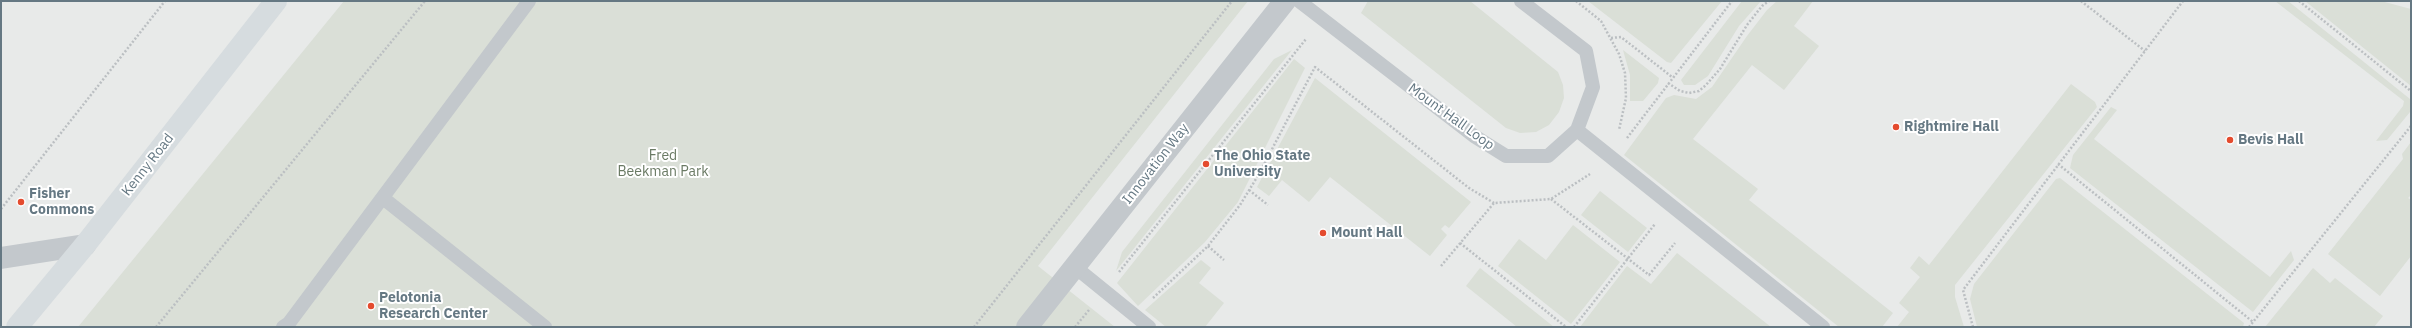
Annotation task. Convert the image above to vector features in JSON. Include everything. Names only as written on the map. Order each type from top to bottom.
[{"type":"street","name":"Kenny Road","points":[[17,327],[85,245],[276,1]]},
{"type":"street","name":"Innovation Way","points":[[1027,327],[1285,1]]},
{"type":"street","points":[[1,258],[85,245]]},
{"type":"lane","points":[[283,327],[289,323],[529,1]]},
{"type":"lane","name":"Mount Hall Loop","points":[[1299,1],[1474,136],[1506,156],[1548,156],[1577,130],[1593,87],[1586,51],[1521,1]]},
{"type":"lane","points":[[1577,130],[1823,327]]},
{"type":"lane","points":[[383,198],[545,327]]},
{"type":"lane","points":[[1075,267],[1149,327]]},
{"type":"path","points":[[1,209],[165,1]]},
{"type":"path","points":[[156,327],[425,1]]},
{"type":"path","points":[[974,327],[1232,1]]},
{"type":"path","points":[[1150,300],[1208,246],[1250,190],[1315,67],[1469,188],[1494,202],[1551,199],[1589,173],[1625,141],[1672,77],[1732,1]]},
{"type":"path","points":[[1668,83],[1689,93],[1699,91],[1706,86],[1720,68],[1747,25],[1762,6],[1769,1]]},
{"type":"path","points":[[2081,1],[2145,51]]},
{"type":"path","points":[[1972,327],[1963,290],[2183,1]]},
{"type":"path","points":[[2299,1],[2411,91]]},
{"type":"path","points":[[1611,38],[1621,37],[1672,77]]},
{"type":"path","points":[[1117,275],[1296,52]]},
{"type":"path","points":[[2249,327],[2411,126]]},
{"type":"path","points":[[2058,164],[2253,322]]},
{"type":"path","points":[[1589,173],[1595,178]]},
{"type":"path","points":[[1250,190],[1268,205]]},
{"type":"path","points":[[1551,199],[1649,276],[1675,243]]},
{"type":"path","points":[[1441,266],[1494,202]]},
{"type":"path","points":[[1574,327],[1670,205]]},
{"type":"path","points":[[1648,221],[1659,230]]},
{"type":"path","points":[[1670,238],[1681,247]]},
{"type":"path","points":[[1460,243],[1566,327]]},
{"type":"path","points":[[1208,246],[1224,260]]},
{"type":"shaded area","name":"The Ohio State University","points":[[1,1],[2411,1],[2411,327],[1,327]]},
{"type":"green space","name":"Fred Beekman Park","points":[[344,1],[1248,1],[1038,266],[1115,327],[78,327]]},
{"type":"green space","points":[[1368,1],[1470,1],[1558,72],[1563,85],[1564,98],[1559,112],[1549,125],[1536,132],[1520,133],[1506,128],[1361,13]]},
{"type":"green space","points":[[1588,1],[1722,1],[1671,63],[1667,62]]},
{"type":"green space","points":[[1742,1],[1761,1],[1739,26],[1708,76],[1695,85],[1684,85],[1681,80]]},
{"type":"green space","points":[[1777,1],[1813,1],[1794,26],[1819,46],[1784,90],[1752,65],[1693,139],[1758,189],[1749,200],[1893,313],[1882,327],[1839,327],[1624,155],[1666,98],[1674,95],[1696,99],[1712,87],[1747,36],[1767,10]]},
{"type":"green space","points":[[2275,1],[2288,1],[2410,99],[2410,112],[2387,140],[2376,141],[2403,106],[2404,101]]},
{"type":"green space","points":[[2305,1],[2381,1],[2411,9],[2411,86]]},
{"type":"green space","points":[[1292,50],[1116,271],[1122,252],[1274,59]]},
{"type":"green space","points":[[1623,50],[1659,78],[1658,83],[1643,101],[1630,101],[1630,75]]},
{"type":"green space","points":[[1294,59],[1305,68],[1238,202],[1205,242],[1138,306],[1117,283]]},
{"type":"green space","points":[[1315,78],[1471,202],[1449,228],[1445,225],[1441,229],[1447,235],[1430,256],[1330,177],[1309,202],[1282,180],[1269,196],[1257,187]]},
{"type":"green space","points":[[2071,84],[2095,102],[2097,107],[1955,285],[1955,297],[1964,327],[1897,327],[1909,312],[1899,303],[1920,277],[1910,268],[1919,256],[1929,265]]},
{"type":"green space","points":[[2111,107],[2117,110],[2094,139],[2270,277],[2291,251],[2294,260],[2253,312],[2070,168],[2073,155]]},
{"type":"green space","points":[[2411,142],[2411,195],[2408,198],[2411,200],[2411,256],[2380,296],[2328,254],[2403,159],[2402,154]]},
{"type":"green space","points":[[2060,178],[2244,323],[2243,327],[1977,327],[1970,299],[1974,284],[2056,179]]},
{"type":"green space","points":[[1600,191],[1647,228],[1628,252],[1581,215]]},
{"type":"green space","points":[[1573,225],[1620,262],[1571,324],[1498,266],[1519,239],[1546,260]]},
{"type":"green space","points":[[1677,253],[1771,327],[1580,327],[1627,266],[1651,284]]},
{"type":"green space","points":[[1201,260],[1211,268],[1199,283],[1224,303],[1205,327],[1166,327],[1145,310]]},
{"type":"green space","points":[[1480,268],[1554,327],[1517,327],[1466,286]]},
{"type":"green space","points":[[2313,268],[2330,283],[2335,278],[2383,316],[2374,327],[2265,327]]},
{"type":"place","name":"Rightmire Hall","points":[[1896,127]]},
{"type":"place","name":"Bevis Hall","points":[[2230,140]]},
{"type":"place","name":"The Ohio State University","points":[[1206,164]]},
{"type":"place","name":"Fisher Commons","points":[[21,202]]},
{"type":"place","name":"Mount Hall","points":[[1323,233]]},
{"type":"place","name":"Pelotonia Research Center","points":[[371,306]]}]
